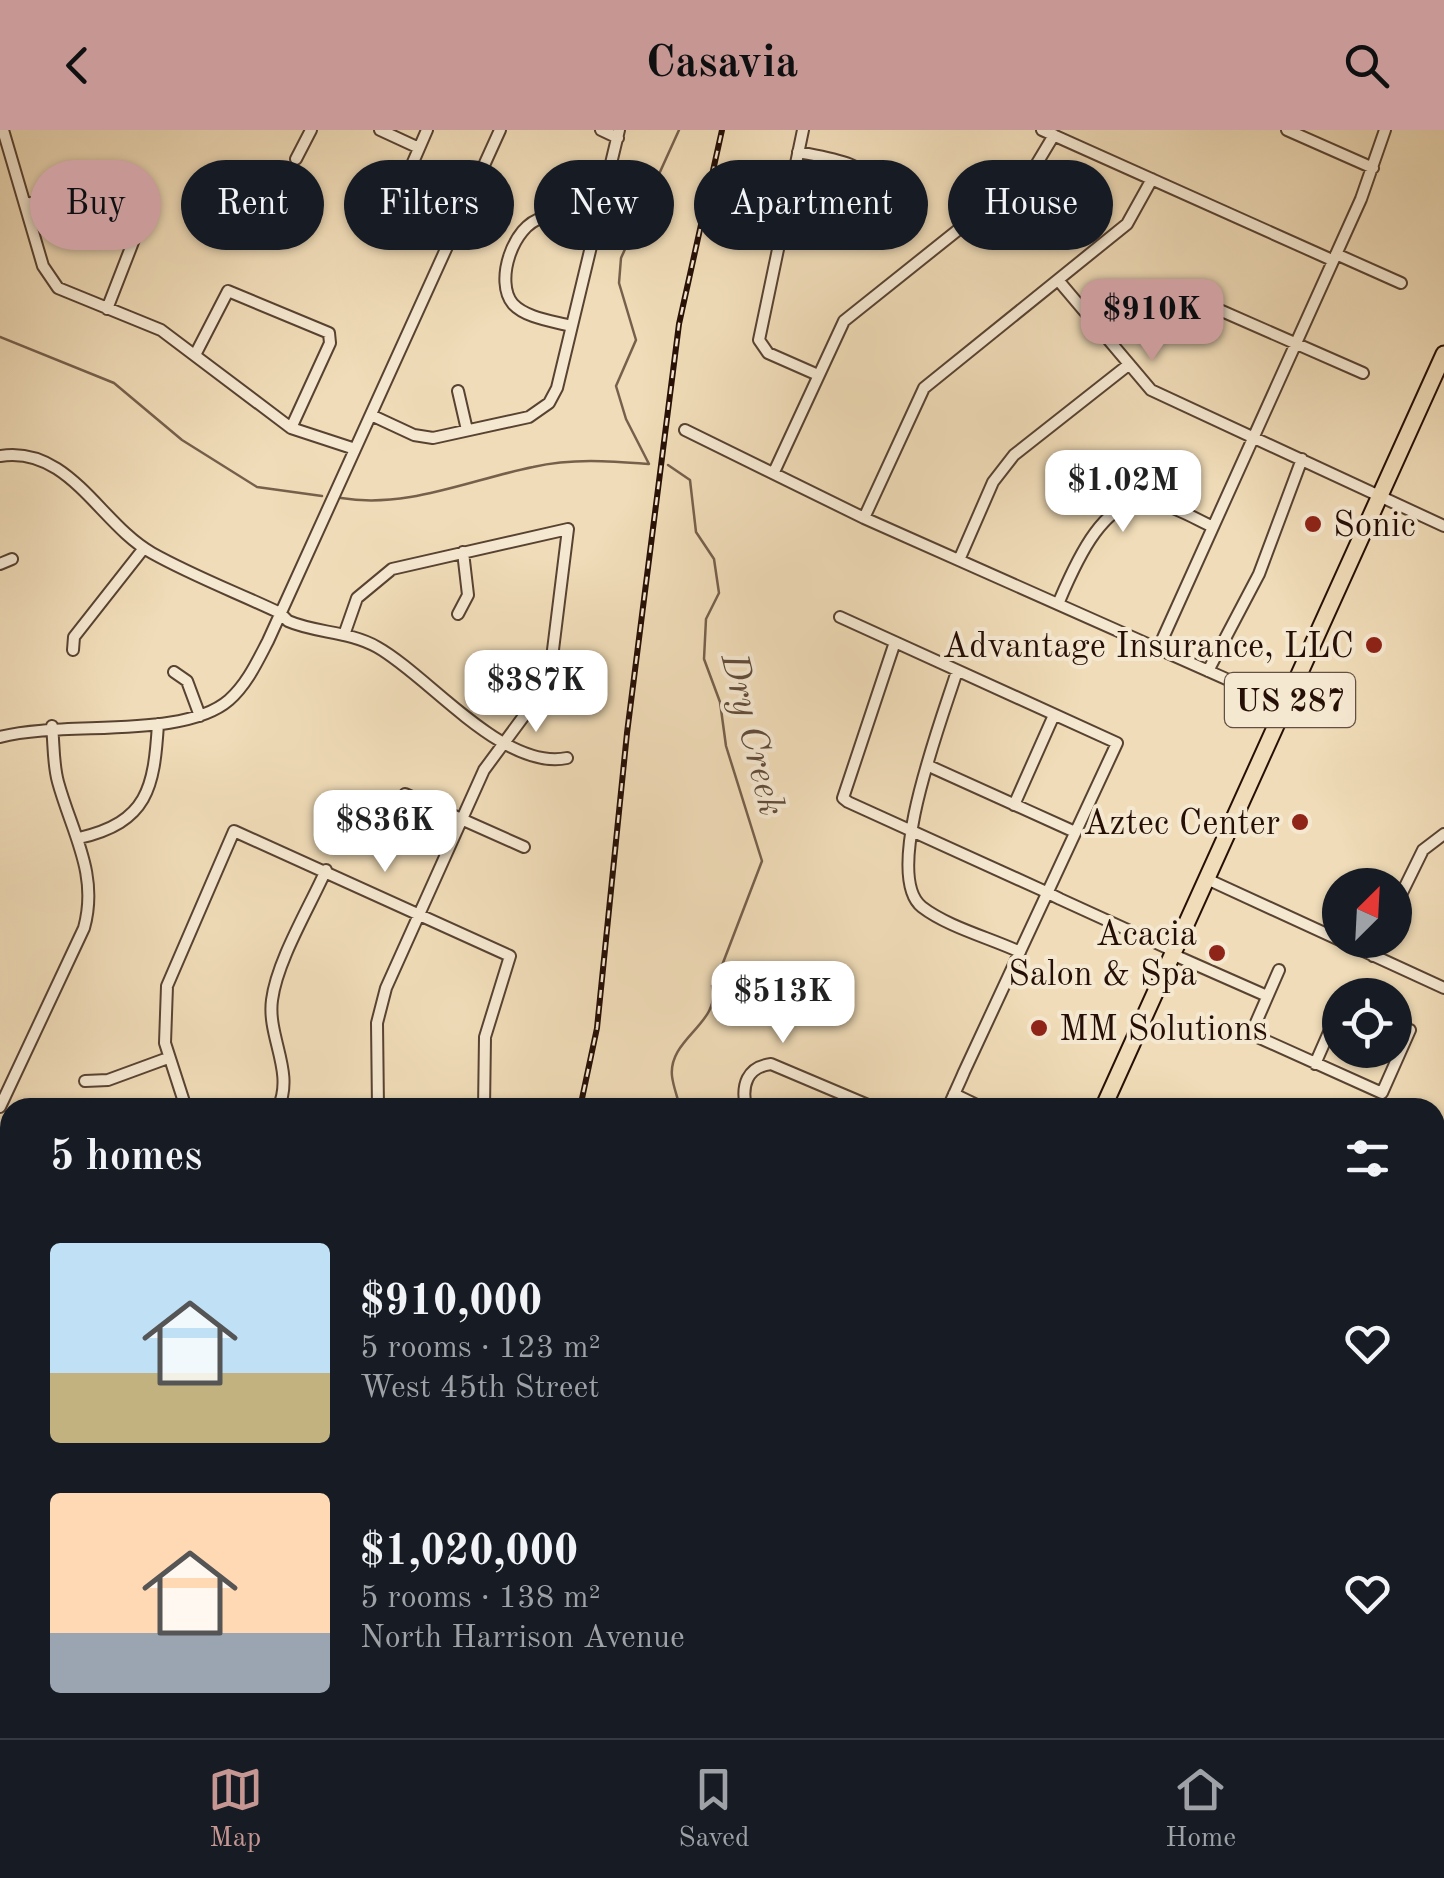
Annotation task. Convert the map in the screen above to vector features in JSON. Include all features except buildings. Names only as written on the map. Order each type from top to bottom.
[{"type":"highway","name":"US 287","points":[[1108,1098],[1444,354]]},
{"type":"street","points":[[2,130],[49,278],[70,296],[151,325],[291,428],[356,448]]},
{"type":"street","points":[[296,159],[311,130]]},
{"type":"street","points":[[380,130],[419,148]]},
{"type":"street","points":[[414,160],[428,130]]},
{"type":"street","points":[[0,736],[52,726],[158,724],[200,716],[226,702],[244,683],[280,613],[500,130]]},
{"type":"street","points":[[601,130],[618,134],[612,160]]},
{"type":"street","points":[[802,130],[758,340],[768,353],[818,375]]},
{"type":"street","points":[[1042,130],[1400,282]]},
{"type":"street","points":[[1286,130],[1373,168]]},
{"type":"street","points":[[1158,648],[1334,257],[1373,168],[1385,130]]},
{"type":"street","points":[[774,472],[844,322],[1033,170],[1054,135]]},
{"type":"street","points":[[798,152],[837,160]]},
{"type":"street","points":[[864,518],[924,388],[1133,218],[1152,178]]},
{"type":"street","points":[[25,204],[52,200],[135,237],[107,309]]},
{"type":"street","points":[[534,222],[522,234],[506,268],[506,290],[516,307],[571,326]]},
{"type":"street","points":[[371,416],[424,438],[529,417],[549,403],[558,388],[589,250]]},
{"type":"street","points":[[1058,280],[1151,390],[1444,526]]},
{"type":"street","points":[[194,356],[228,290],[328,333],[330,343],[291,428]]},
{"type":"street","points":[[1199,300],[1364,373]]},
{"type":"street","points":[[959,560],[993,482],[1014,455],[1128,366]]},
{"type":"street","points":[[458,391],[467,430]]},
{"type":"street","points":[[684,430],[864,518],[1287,706]]},
{"type":"street","points":[[0,456],[22,454],[53,465],[144,548],[280,613],[296,625],[344,635],[382,650],[502,742],[556,760],[567,758]]},
{"type":"street","points":[[1208,671],[1259,574],[1302,459]]},
{"type":"street","points":[[1058,604],[1090,536],[1128,506],[1156,502],[1213,526]]},
{"type":"street","points":[[344,635],[357,598],[376,578],[401,566],[568,528],[551,676],[502,742],[461,818],[378,1014],[378,1098]]},
{"type":"street","points":[[73,650],[74,637],[144,548]]},
{"type":"street","points":[[458,614],[468,595],[463,552]]},
{"type":"street","points":[[0,564],[12,559]]},
{"type":"street","points":[[840,617],[1116,743],[952,1098]]},
{"type":"street","points":[[895,642],[843,798],[1267,996]]},
{"type":"street","points":[[957,671],[910,830],[907,864],[911,889],[920,906],[1020,952]]},
{"type":"street","points":[[174,672],[186,681],[200,716]]},
{"type":"street","points":[[1014,805],[1054,715]]},
{"type":"street","points":[[79,838],[110,829],[141,803],[153,782],[158,724]]},
{"type":"street","points":[[5,1098],[84,928],[90,890],[79,838],[58,783],[52,726]]},
{"type":"street","points":[[929,766],[1075,832]]},
{"type":"street","points":[[405,794],[524,847]]},
{"type":"street","points":[[182,1098],[168,1058],[164,1008],[173,967],[234,830],[510,956],[485,1037],[484,1098]]},
{"type":"street","points":[[1412,873],[1423,850],[1444,834]]},
{"type":"street","points":[[280,1098],[284,1078],[272,1022],[273,993],[326,870]]},
{"type":"street","points":[[1209,880],[1322,933]]},
{"type":"street","points":[[1376,958],[1444,988]]},
{"type":"street","points":[[1279,970],[1251,1034],[1322,1067]]},
{"type":"street","points":[[1316,1064],[1322,1050]]},
{"type":"street","points":[[85,1081],[108,1080],[168,1058]]},
{"type":"street","points":[[746,1098],[747,1079],[755,1068],[771,1064],[851,1098]]},
{"type":"street","points":[[1325,1068],[1382,1094],[1393,1068]]},
{"type":"street","points":[[954,1094],[962,1098]]},
{"type":"waterway","points":[[341,498],[390,500],[562,462],[649,464],[626,419],[616,386],[636,340],[619,283],[621,258],[679,130]]},
{"type":"waterway","name":"Dry Creek","points":[[0,337],[114,383],[182,440],[257,487],[322,496]]},
{"type":"waterway","name":"Dry Creek","points":[[668,465],[690,480],[696,532],[714,559],[719,593],[706,619],[704,659],[720,702],[726,746],[762,861],[721,968]]},
{"type":"waterway","name":"Dry Creek","points":[[678,1098],[673,1063],[709,1010],[712,986]]},
{"type":"railway","points":[[582,1098],[597,1028],[627,733],[679,324],[722,130]]},
{"type":"place","name":"Sonic","points":[[1313,524]]},
{"type":"place","name":"Advantage Insurance, LLC","points":[[1374,645]]},
{"type":"place","name":"Aztec Center","points":[[1300,822]]},
{"type":"place","name":"Acacia Salon & Spa","points":[[1217,953]]},
{"type":"place","name":"MM Solutions","points":[[1039,1028]]}]
